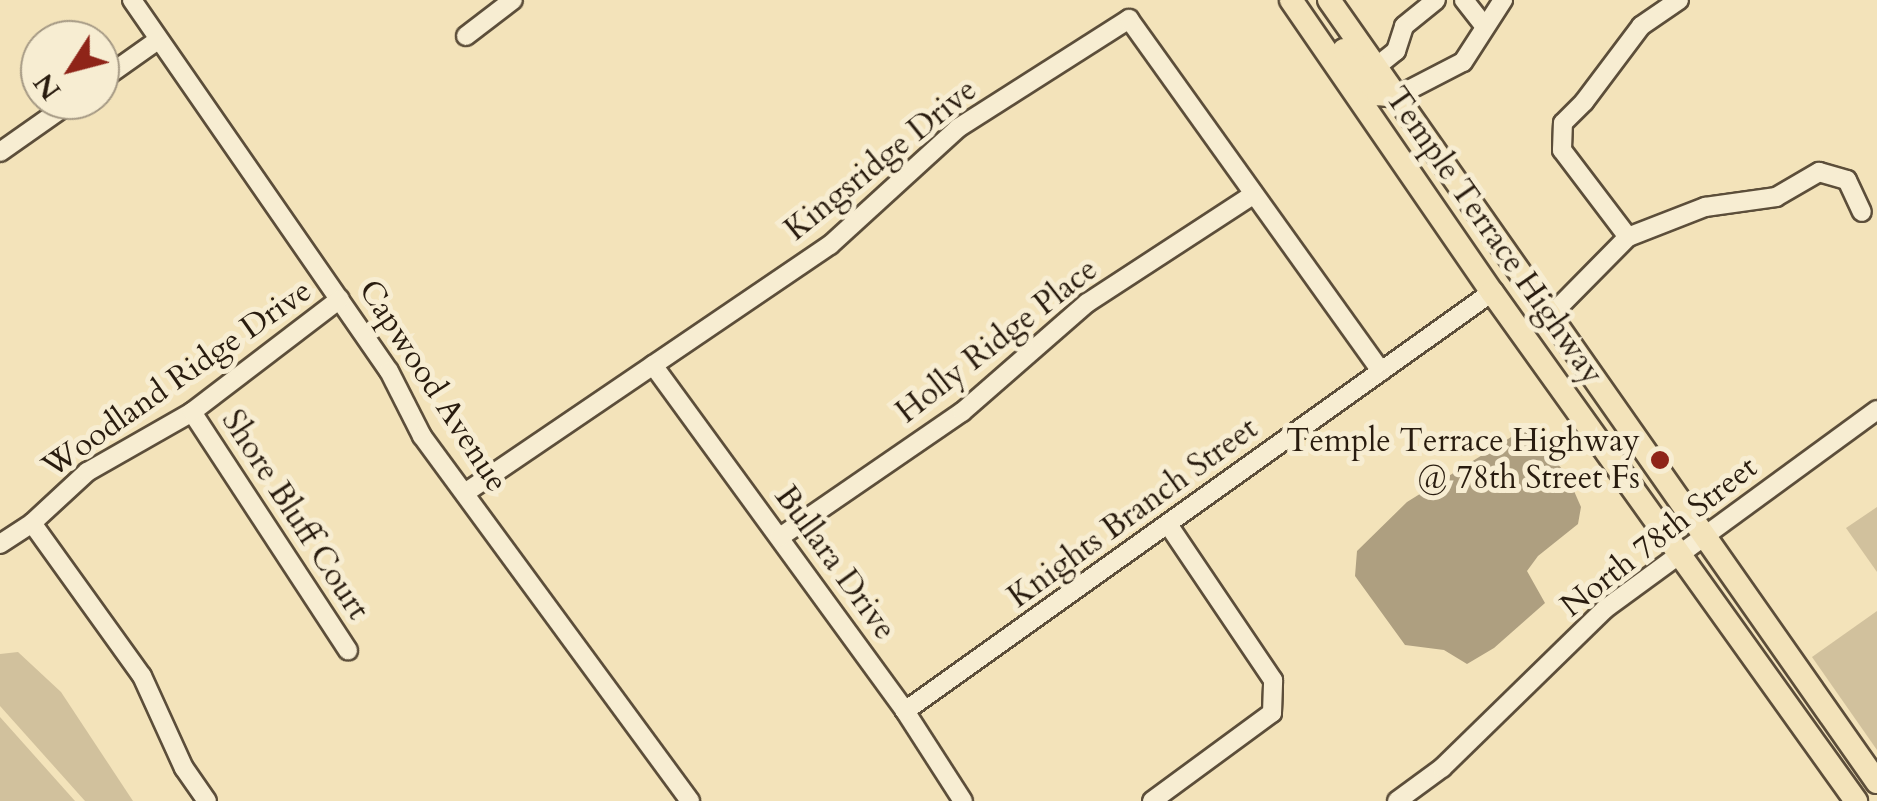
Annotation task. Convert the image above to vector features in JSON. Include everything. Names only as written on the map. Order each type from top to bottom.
[{"type":"main road","name":"Temple Terrace Highway","points":[[1291,0],[1492,292],[1856,801]]},
{"type":"main road","points":[[1304,0],[1370,87],[1385,97],[1397,96]]},
{"type":"main road","name":"Temple Terrace Highway","points":[[1328,0],[1701,537],[1877,782]]},
{"type":"main road","points":[[1492,292],[1517,274]]},
{"type":"street","name":"Capwood Avenue","points":[[132,0],[389,371],[422,436],[690,801]]},
{"type":"street","points":[[466,36],[513,0]]},
{"type":"street","points":[[1376,67],[1396,51],[1404,26],[1436,0]]},
{"type":"street","points":[[1464,0],[1484,27]]},
{"type":"street","points":[[1397,96],[1463,62],[1503,0]]},
{"type":"street","points":[[1628,237],[1562,150],[1563,122],[1584,102],[1641,26],[1679,0]]},
{"type":"street","name":"Kingsridge Drive","points":[[465,494],[830,246],[958,128],[1128,20],[1381,371]]},
{"type":"street","points":[[120,67],[158,40]]},
{"type":"street","points":[[0,152],[46,120]]},
{"type":"street","points":[[1548,318],[1628,237],[1706,207],[1776,197],[1820,172],[1847,180],[1862,212]]},
{"type":"street","name":"Holly Ridge Place","points":[[780,537],[962,412],[1087,303],[1254,194]]},
{"type":"street","name":"Knights Branch Street","points":[[904,711],[1169,526],[1492,292]]},
{"type":"street","name":"Woodland Ridge Drive","points":[[0,544],[32,523],[88,472],[192,412],[340,299]]},
{"type":"street","name":"Bullara Drive","points":[[653,365],[904,711],[963,801]]},
{"type":"street","name":"North 78th Street","points":[[1396,801],[1442,768],[1605,609],[1877,410]]},
{"type":"street","name":"Shore Bluff Court","points":[[192,412],[348,650]]},
{"type":"street","points":[[32,523],[142,676],[184,768],[208,801]]},
{"type":"street","points":[[1152,801],[1272,714],[1274,680],[1169,526]]},
{"type":"shaded area","points":[[1527,427],[1567,475],[1581,507],[1578,524],[1538,556],[1527,571],[1545,603],[1494,648],[1467,664],[1444,650],[1405,645],[1355,576],[1357,551],[1407,502]]},
{"type":"shaded area","points":[[1877,507],[1877,572],[1846,528]]},
{"type":"shaded area","points":[[1877,611],[1877,750],[1812,657]]},
{"type":"shaded area","points":[[18,652],[61,692],[133,801],[85,801],[0,706],[0,654]]},
{"type":"shaded area","points":[[0,717],[75,801],[0,801]]},
{"type":"place","name":"Temple Terrace Highway @ 78th Street Fs","points":[[1660,460]]}]
